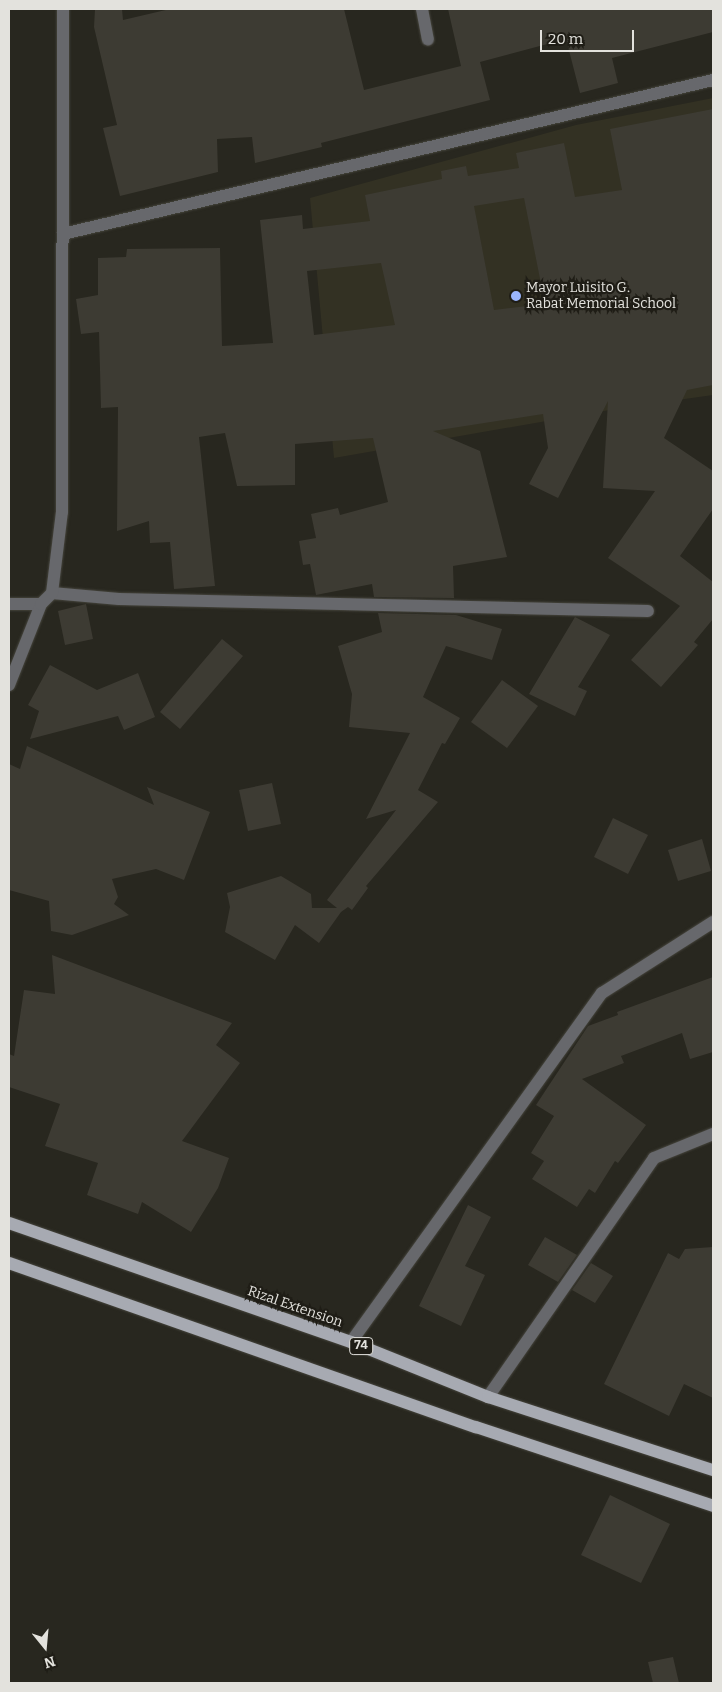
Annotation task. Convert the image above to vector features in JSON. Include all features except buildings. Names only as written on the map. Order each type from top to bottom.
[{"type":"main road","name":"Rizal Extension","points":[[9,1222],[352,1342],[488,1397],[713,1470]]},
{"type":"main road","points":[[9,1263],[466,1424],[713,1506]]},
{"type":"street","points":[[9,685],[41,604],[52,593],[62,512],[63,9]]},
{"type":"street","points":[[422,9],[428,39]]},
{"type":"street","points":[[63,234],[713,80]]},
{"type":"street","points":[[52,593],[119,598],[648,611]]},
{"type":"street","points":[[9,604],[41,604]]},
{"type":"street","points":[[352,1342],[602,993],[713,922]]},
{"type":"street","points":[[488,1397],[654,1158],[713,1134]]},
{"type":"shaded area","name":"Mayor Luisito G. Rabat Memorial School","points":[[713,98],[713,395],[621,408],[334,458],[310,198],[576,125]]},
{"type":"place","name":"Mayor Luisito G. Rabat Memorial School","points":[[516,296]]}]
